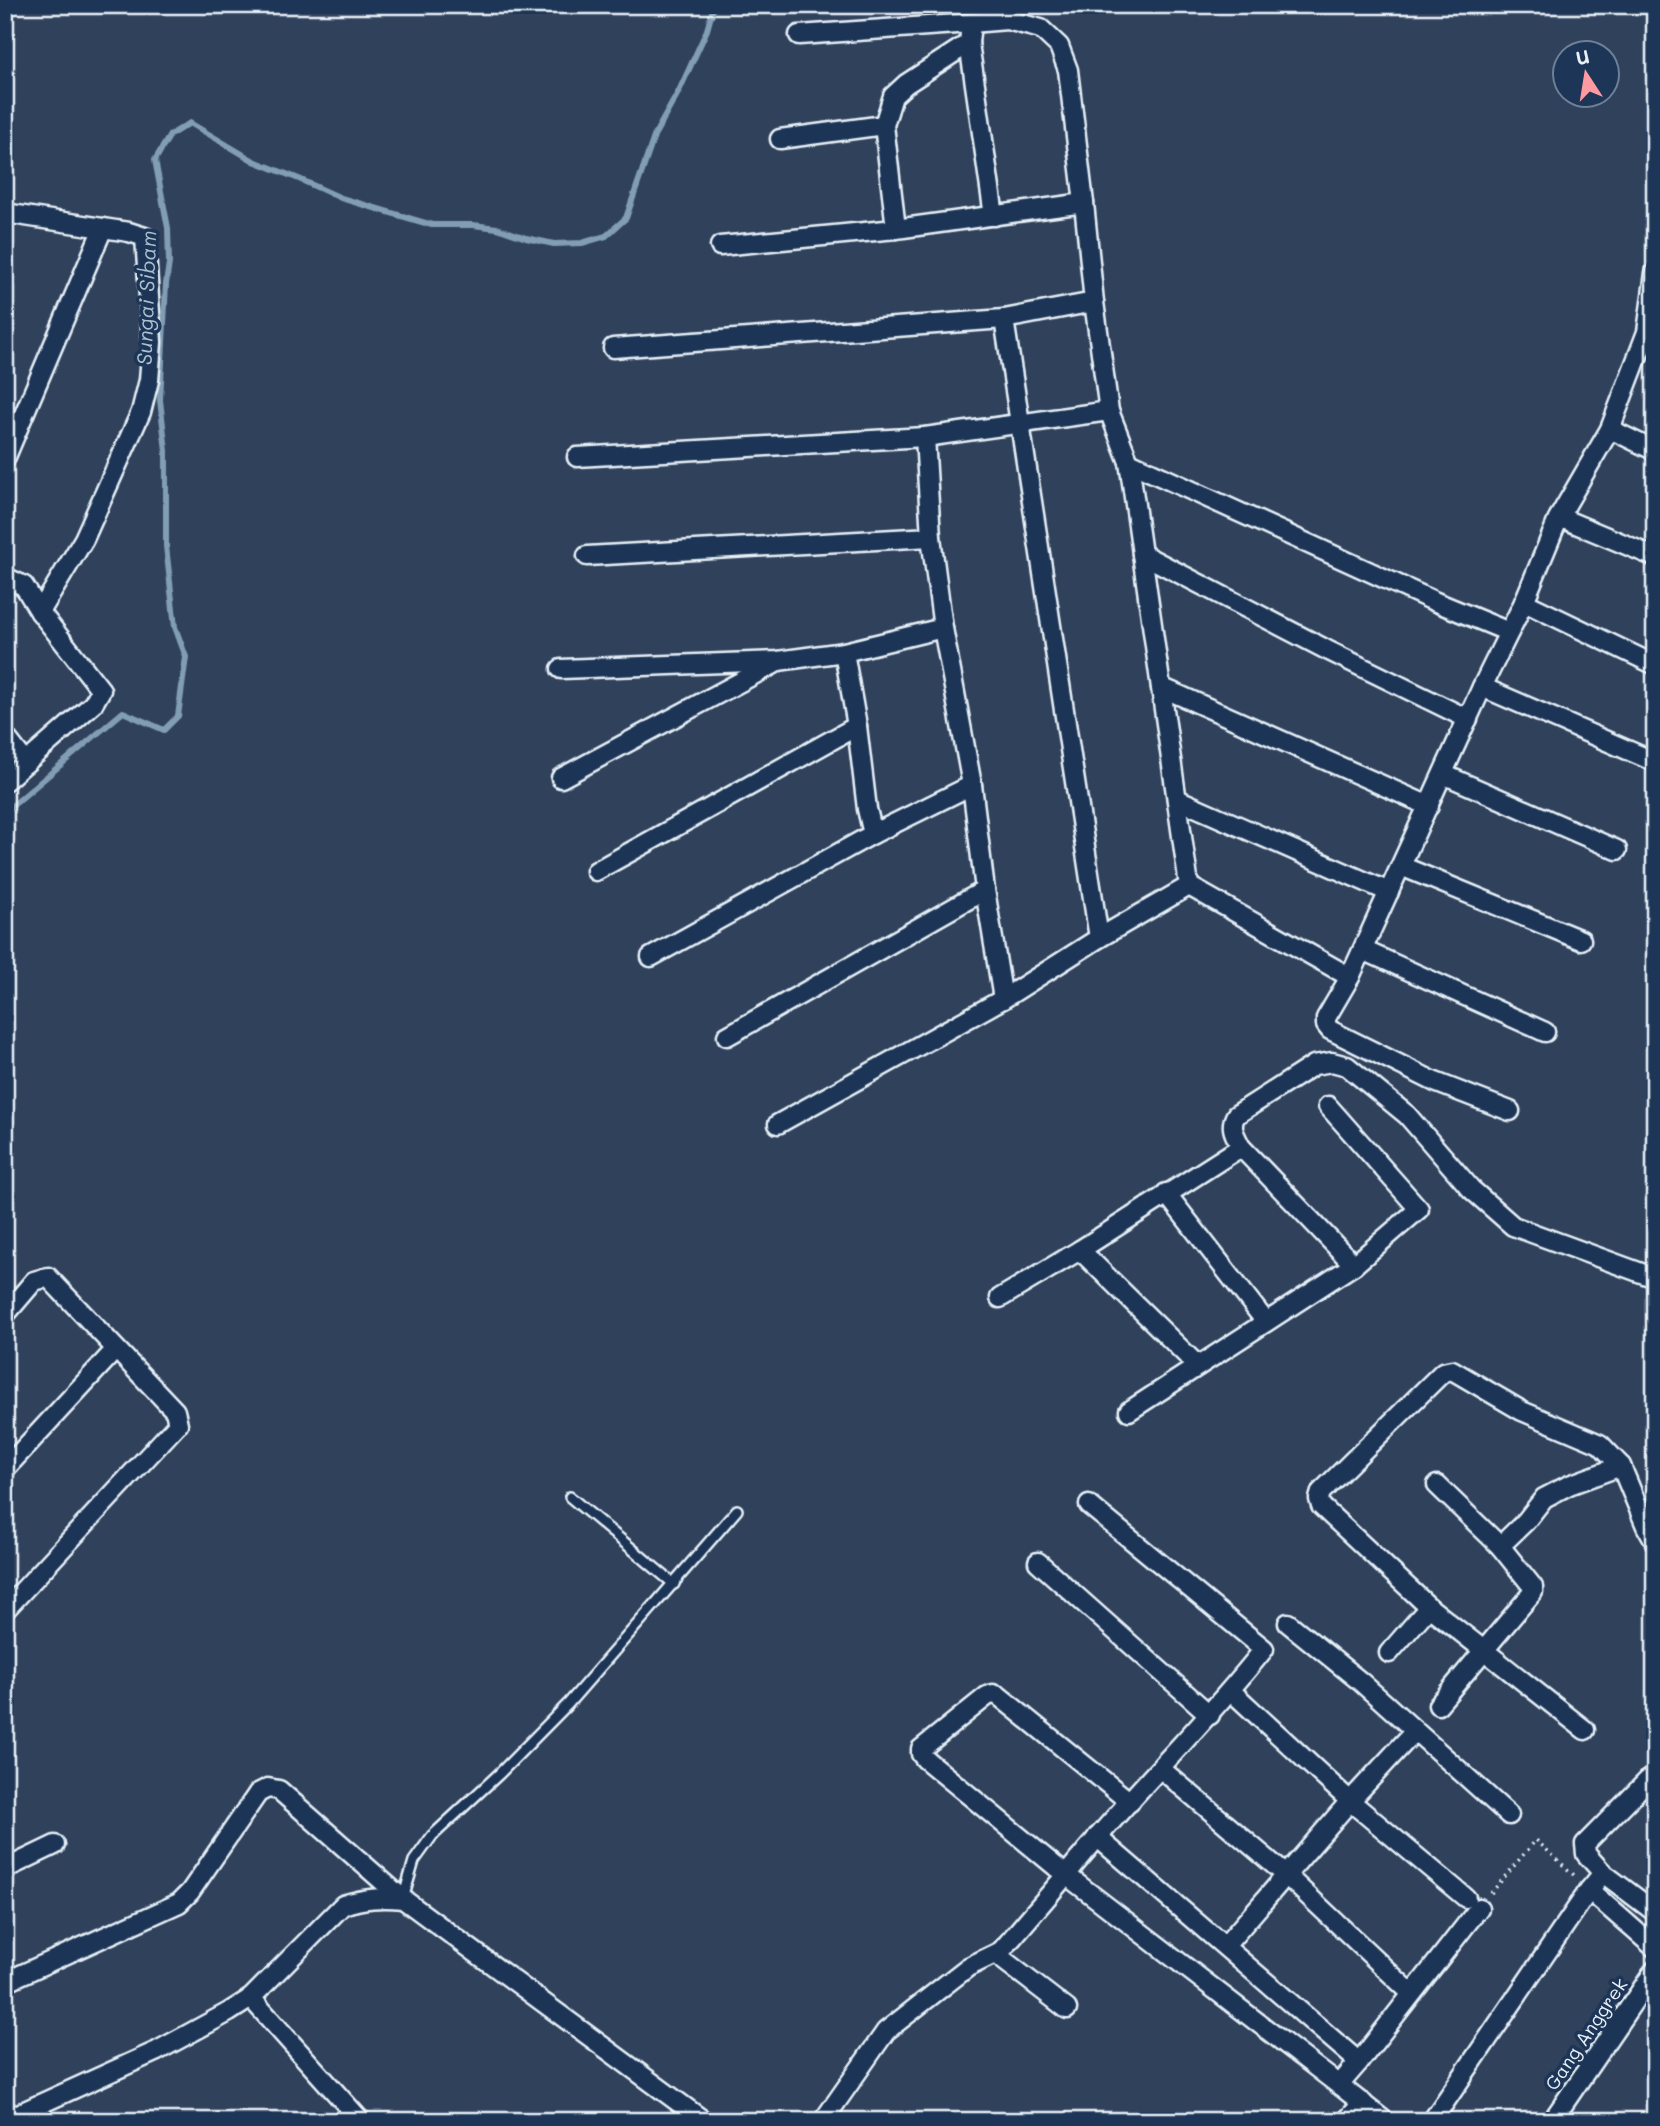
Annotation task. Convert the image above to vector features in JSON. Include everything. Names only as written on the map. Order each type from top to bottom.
[{"type":"street","points":[[799,35],[1007,20],[1041,29],[1059,46],[1068,70],[1109,411],[1129,462],[1189,887]]},
{"type":"street","points":[[971,23],[969,43],[994,216]]},
{"type":"street","points":[[896,229],[884,125],[893,96],[906,84],[969,43]]},
{"type":"street","points":[[780,139],[884,125]]},
{"type":"street","points":[[720,246],[896,229],[1084,203]]},
{"type":"street","points":[[5,213],[145,237],[152,342],[149,380],[141,412],[84,539],[40,612]]},
{"type":"street","points":[[5,459],[103,228]]},
{"type":"street","points":[[1510,1111],[1435,1082],[1329,1030],[1326,1018],[1363,950],[1482,687],[1524,602],[1559,517],[1610,429],[1651,335],[1655,273]]},
{"type":"street","points":[[613,348],[1004,319],[1094,302]]},
{"type":"street","points":[[1004,319],[1099,938]]},
{"type":"street","points":[[578,457],[925,437],[1021,421],[1109,411]]},
{"type":"street","points":[[1610,429],[1655,451]]},
{"type":"street","points":[[925,437],[931,537],[943,628],[972,785],[985,890],[1003,999]]},
{"type":"street","points":[[1129,462],[1509,632]]},
{"type":"street","points":[[1559,517],[1655,557]]},
{"type":"street","points":[[587,556],[931,537]]},
{"type":"street","points":[[1142,554],[1326,650],[1468,719]]},
{"type":"street","points":[[5,577],[24,586],[40,612],[101,690],[93,704],[5,781]]},
{"type":"street","points":[[1524,602],[1655,665]]},
{"type":"street","points":[[561,670],[778,661],[844,652],[943,628]]},
{"type":"street","points":[[844,652],[873,834]]},
{"type":"street","points":[[561,778],[778,661]]},
{"type":"street","points":[[1161,687],[1429,806]]},
{"type":"street","points":[[1482,687],[1655,762]]},
{"type":"street","points":[[596,871],[857,726]]},
{"type":"street","points":[[5,736],[26,763]]},
{"type":"street","points":[[1443,774],[1617,850]]},
{"type":"street","points":[[651,957],[873,834],[972,785]]},
{"type":"street","points":[[1177,799],[1389,892]]},
{"type":"street","points":[[1401,866],[1581,940]]},
{"type":"street","points":[[778,1124],[1003,999],[1099,938],[1189,887]]},
{"type":"street","points":[[1189,887],[1350,977]]},
{"type":"street","points":[[727,1036],[985,890]]},
{"type":"street","points":[[1363,950],[1545,1032]]},
{"type":"street","points":[[1354,1265],[1241,1147],[1233,1129],[1232,1122],[1236,1115],[1314,1065],[1322,1063],[1340,1063],[1347,1066],[1407,1115],[1471,1189],[1513,1226],[1655,1278]]},
{"type":"street","points":[[1129,1411],[1354,1265],[1419,1209],[1328,1106]]},
{"type":"street","points":[[1000,1298],[1241,1147]]},
{"type":"street","points":[[1166,1193],[1266,1322]]},
{"type":"street","points":[[1080,1250],[1198,1367]]},
{"type":"street","points":[[5,1315],[34,1281],[48,1277],[175,1411],[178,1424],[5,1610]]},
{"type":"street","points":[[5,1469],[115,1350]]},
{"type":"street","points":[[1585,1730],[1429,1607],[1321,1506],[1321,1492],[1443,1372],[1452,1370],[1530,1415],[1600,1444],[1621,1466],[1655,1542]]},
{"type":"street","points":[[1500,1546],[1526,1521],[1544,1497],[1621,1466]]},
{"type":"street","points":[[1437,1485],[1500,1546],[1533,1587],[1532,1592],[1485,1651],[1438,1705]]},
{"type":"street","points":[[823,2121],[886,2031],[968,1967],[1001,1951],[1097,1837],[1231,1691],[1264,1649],[1089,1504]]},
{"type":"street","points":[[1038,1562],[1210,1715]]},
{"type":"street","points":[[1390,1653],[1429,1607]]},
{"type":"street","points":[[1288,1623],[1361,1682],[1509,1815]]},
{"type":"street","points":[[1231,1691],[1350,1801],[1472,1903],[1411,1993],[1339,2085]]},
{"type":"street","points":[[1130,1802],[993,1694],[921,1749],[925,1759],[1066,1875],[1385,2121]]},
{"type":"street","points":[[1225,1946],[1350,1801],[1415,1731]]},
{"type":"street","points":[[1161,1769],[1286,1875],[1411,1993]]},
{"type":"street","points":[[1648,1780],[1585,1844],[1586,1854],[1603,1873],[1655,1911]]},
{"type":"street","points":[[5,1982],[179,1903],[190,1892],[258,1793],[268,1788],[279,1790],[403,1899],[704,2121]]},
{"type":"street","points":[[1097,1837],[1359,2062]]},
{"type":"street","points":[[5,1869],[55,1845]]},
{"type":"street","points":[[1432,2121],[1603,1873]]},
{"type":"street","points":[[1589,1890],[1655,1948]]},
{"type":"street","points":[[6,2118],[157,2052],[251,1998],[343,1905],[362,1898],[379,1896],[403,1899]]},
{"type":"street","points":[[1001,1951],[1002,1959],[1068,2009]]},
{"type":"street","name":"Gang Anggrek","points":[[1552,2121],[1655,1970]]},
{"type":"street","points":[[251,1998],[361,2121]]},
{"type":"street","points":[[1346,2121],[1363,2103]]},
{"type":"lane","points":[[570,1497],[674,1584]]},
{"type":"lane","points":[[403,1899],[414,1861],[432,1836],[539,1735],[737,1510]]},
{"type":"path","points":[[1472,1903],[1536,1840],[1589,1890]]},
{"type":"waterway","name":"Sungai Sibam","points":[[5,812],[123,712],[164,730],[178,716],[186,657],[175,627],[166,546],[166,451],[160,400],[169,263],[168,228],[155,160],[170,135],[190,123],[254,161],[341,198],[432,225],[473,225],[497,228],[554,244],[582,243],[606,236],[626,218],[655,134],[679,91],[707,30],[714,5]]}]
